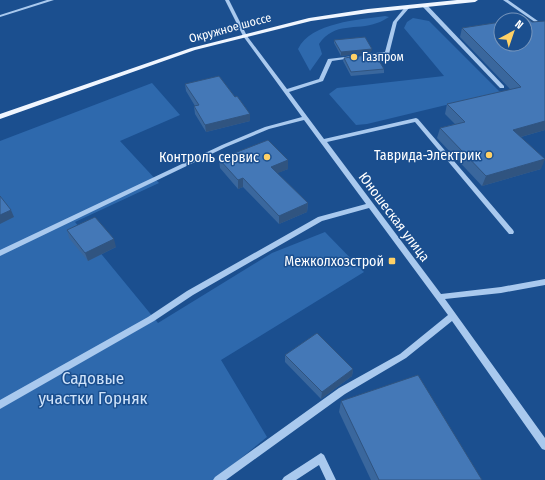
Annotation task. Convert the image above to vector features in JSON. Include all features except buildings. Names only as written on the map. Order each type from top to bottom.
[{"type":"main road","name":"Окружное шоссе","points":[[0,117],[179,54],[311,19],[471,0]]},
{"type":"street","points":[[0,16],[52,0]]},
{"type":"street","name":"Юношеская улица","points":[[227,0],[245,36],[304,118],[453,316],[545,446]]},
{"type":"street","points":[[504,0],[545,28]]},
{"type":"street","points":[[424,5],[502,88]]},
{"type":"street","points":[[286,91],[321,80],[330,60],[387,53],[395,22],[408,7]]},
{"type":"street","points":[[0,253],[224,146],[267,128],[304,118]]},
{"type":"street","points":[[322,141],[416,120],[511,232]]},
{"type":"street","points":[[0,406],[152,319],[190,293],[320,219],[370,205]]},
{"type":"street","points":[[438,297],[502,290],[545,282]]},
{"type":"street","points":[[218,480],[342,391],[403,356],[453,316]]},
{"type":"street","points":[[287,480],[321,458],[331,480]]},
{"type":"green space","points":[[385,16],[389,17],[380,22],[369,25],[339,29],[325,37],[319,44],[322,54],[310,71],[298,49],[304,40],[313,33],[324,28],[349,21]]},
{"type":"green space","points":[[413,18],[429,21],[500,92],[367,124],[356,125],[329,94],[337,88],[444,76],[404,28],[407,22]]},
{"type":"green space","name":"Садовые участки Горняк","points":[[152,83],[180,115],[120,141],[159,183],[75,222],[158,323],[272,253],[325,232],[364,272],[221,360],[267,437],[214,480],[0,480],[0,141]]},
{"type":"place","name":"Газпром","points":[[354,57]]},
{"type":"place","name":"Таврида-Электрик","points":[[489,155]]},
{"type":"place","name":"Контроль сервис","points":[[267,157]]},
{"type":"place","name":"Межколхозстрой","points":[[392,261]]}]
